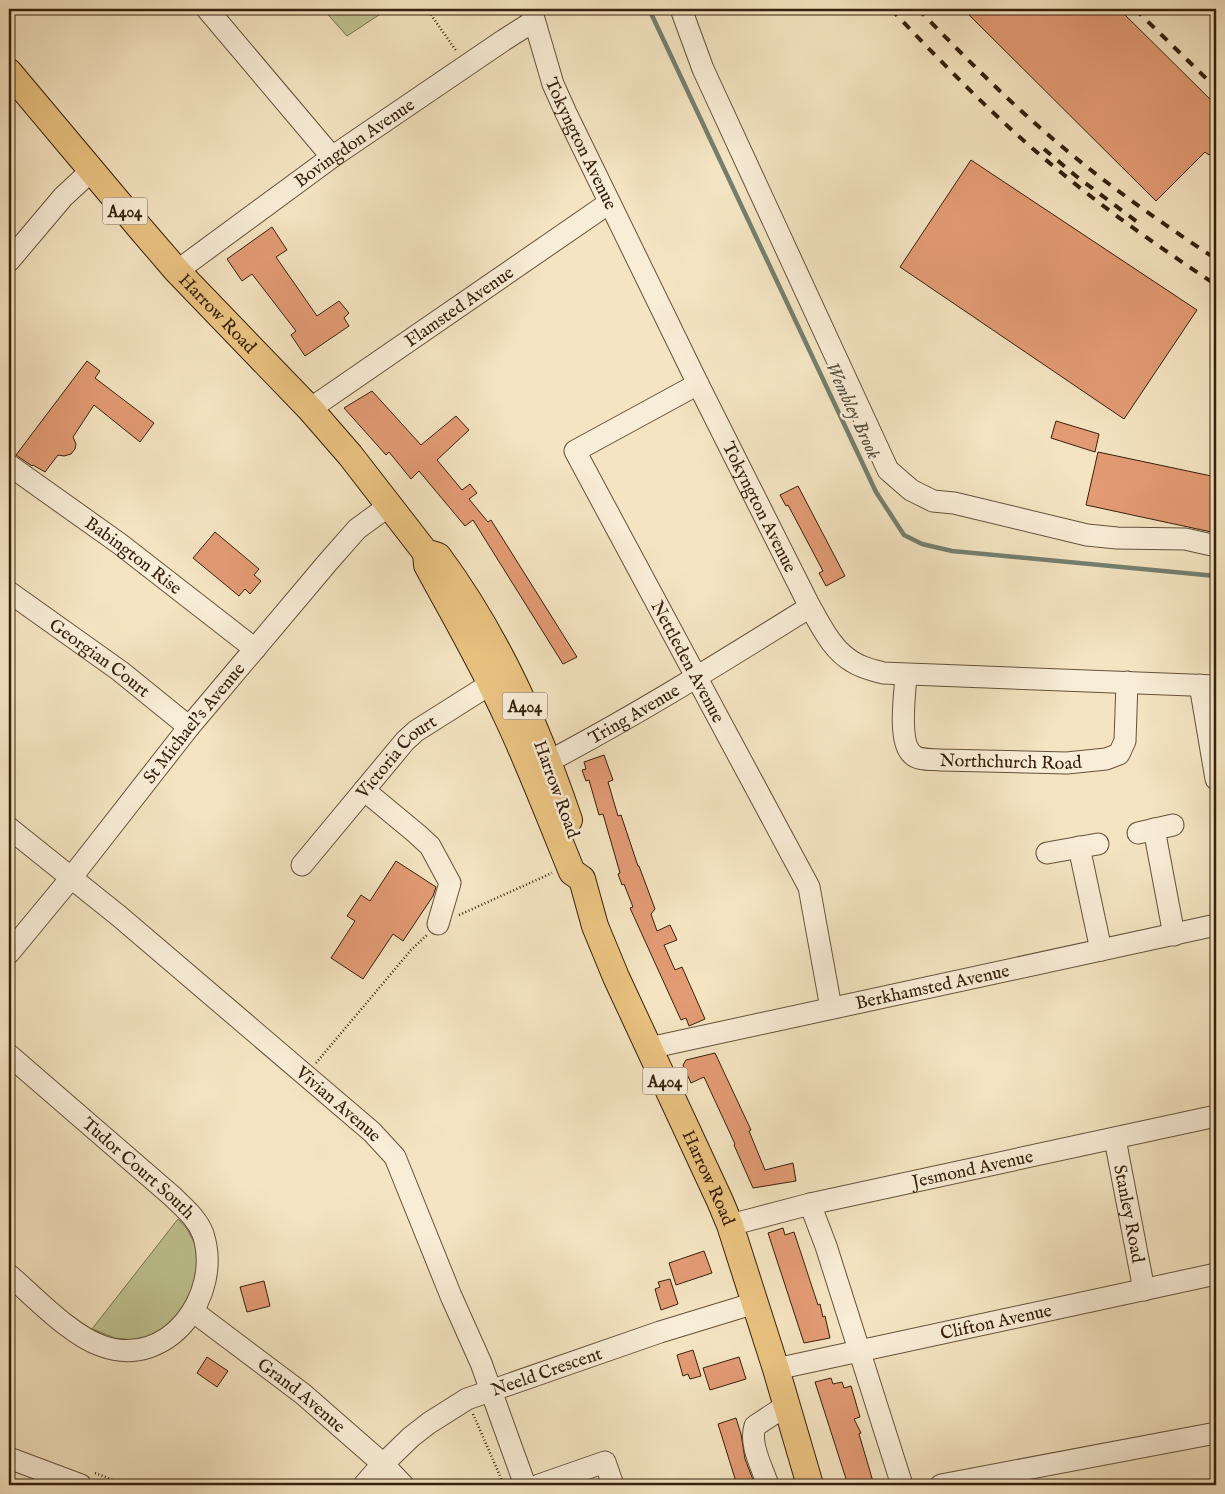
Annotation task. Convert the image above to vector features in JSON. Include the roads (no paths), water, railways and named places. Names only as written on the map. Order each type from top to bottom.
[{"type":"main road","name":"Harrow Road","points":[[9,72],[177,271],[310,410],[390,505],[426,553],[438,556],[464,591],[586,872],[575,872],[616,977],[730,1225],[776,1369],[810,1485]]},
{"type":"street","points":[[207,9],[332,157]]},
{"type":"street","points":[[681,9],[703,69],[888,470],[911,490],[933,501],[954,503],[1087,535],[1116,538],[1185,539],[1216,546]]},
{"type":"street","name":"Bovingdon Avenue","points":[[177,271],[332,157],[465,67],[533,15]]},
{"type":"street","name":"Tokyngton Avenue","points":[[533,15],[560,100],[608,203],[810,606],[827,636],[841,654],[852,662],[882,673],[1208,686]]},
{"type":"street","points":[[9,261],[63,197],[92,170]]},
{"type":"street","name":"Flamsted Avenue","points":[[310,410],[608,203]]},
{"type":"street","name":"Nettleden Avenue","points":[[698,384],[575,451],[809,887],[831,1008]]},
{"type":"street","name":"Babington Rise","points":[[9,465],[120,544],[255,649]]},
{"type":"street","name":"St Michael's Avenue","points":[[9,953],[71,878],[189,727],[255,649],[358,529],[390,505]]},
{"type":"street","name":"Georgian Court","points":[[9,592],[120,671],[189,727]]},
{"type":"street","name":"Tring Avenue","points":[[540,766],[561,756],[696,678],[810,606]]},
{"type":"street","name":"Northchurch Road","points":[[906,675],[904,730],[906,744],[911,754],[921,759],[941,760],[1067,762],[1106,759],[1119,754],[1125,741],[1127,682]]},
{"type":"street","name":"Victoria Court","points":[[302,865],[416,731],[500,677]]},
{"type":"street","points":[[1208,686],[1216,779]]},
{"type":"street","points":[[364,790],[430,846],[450,884],[438,924]]},
{"type":"street","name":"Vivian Avenue","points":[[9,828],[119,916],[372,1132],[394,1157],[491,1390],[525,1485]]},
{"type":"street","points":[[1155,829],[1174,934]]},
{"type":"street","points":[[1047,853],[1088,846],[1101,950]]},
{"type":"street","name":"Berkhamsted Avenue","points":[[649,1048],[1216,925]]},
{"type":"street","name":"Tudor Court South","points":[[9,1056],[172,1196],[198,1224],[203,1235],[207,1258],[204,1290],[194,1312],[177,1331],[158,1343],[142,1349],[125,1350],[103,1347],[80,1336],[9,1275]]},
{"type":"street","name":"Jesmond Avenue","points":[[730,1225],[810,1204],[1216,1116]]},
{"type":"street","name":"Stanley Road","points":[[1115,1139],[1144,1290]]},
{"type":"street","points":[[810,1204],[826,1246],[902,1485]]},
{"type":"street","name":"Clifton Avenue","points":[[776,1369],[1216,1274]]},
{"type":"street","name":"Neeld Crescent","points":[[364,1485],[383,1464],[429,1423],[467,1399],[660,1332],[755,1303]]},
{"type":"street","name":"Grand Avenue","points":[[194,1312],[303,1394],[383,1464],[404,1485]]},
{"type":"street","points":[[768,1485],[752,1433],[754,1426],[787,1405]]},
{"type":"street","points":[[941,1485],[1216,1433]]},
{"type":"street","points":[[9,1458],[81,1485]]},
{"type":"street","points":[[538,1485],[605,1462],[613,1485]]},
{"type":"waterway","name":"Wembley Brook","points":[[649,9],[876,492],[904,535],[922,544],[952,551],[1216,576]]},
{"type":"railway","points":[[891,9],[974,94],[1040,155],[1081,189],[1157,245],[1216,285]]},
{"type":"railway","points":[[918,9],[992,83],[1058,143],[1124,195],[1216,259]]},
{"type":"railway","points":[[1135,9],[1216,88]]},
{"type":"railway","points":[[1044,149],[1076,176],[1140,224]]}]
